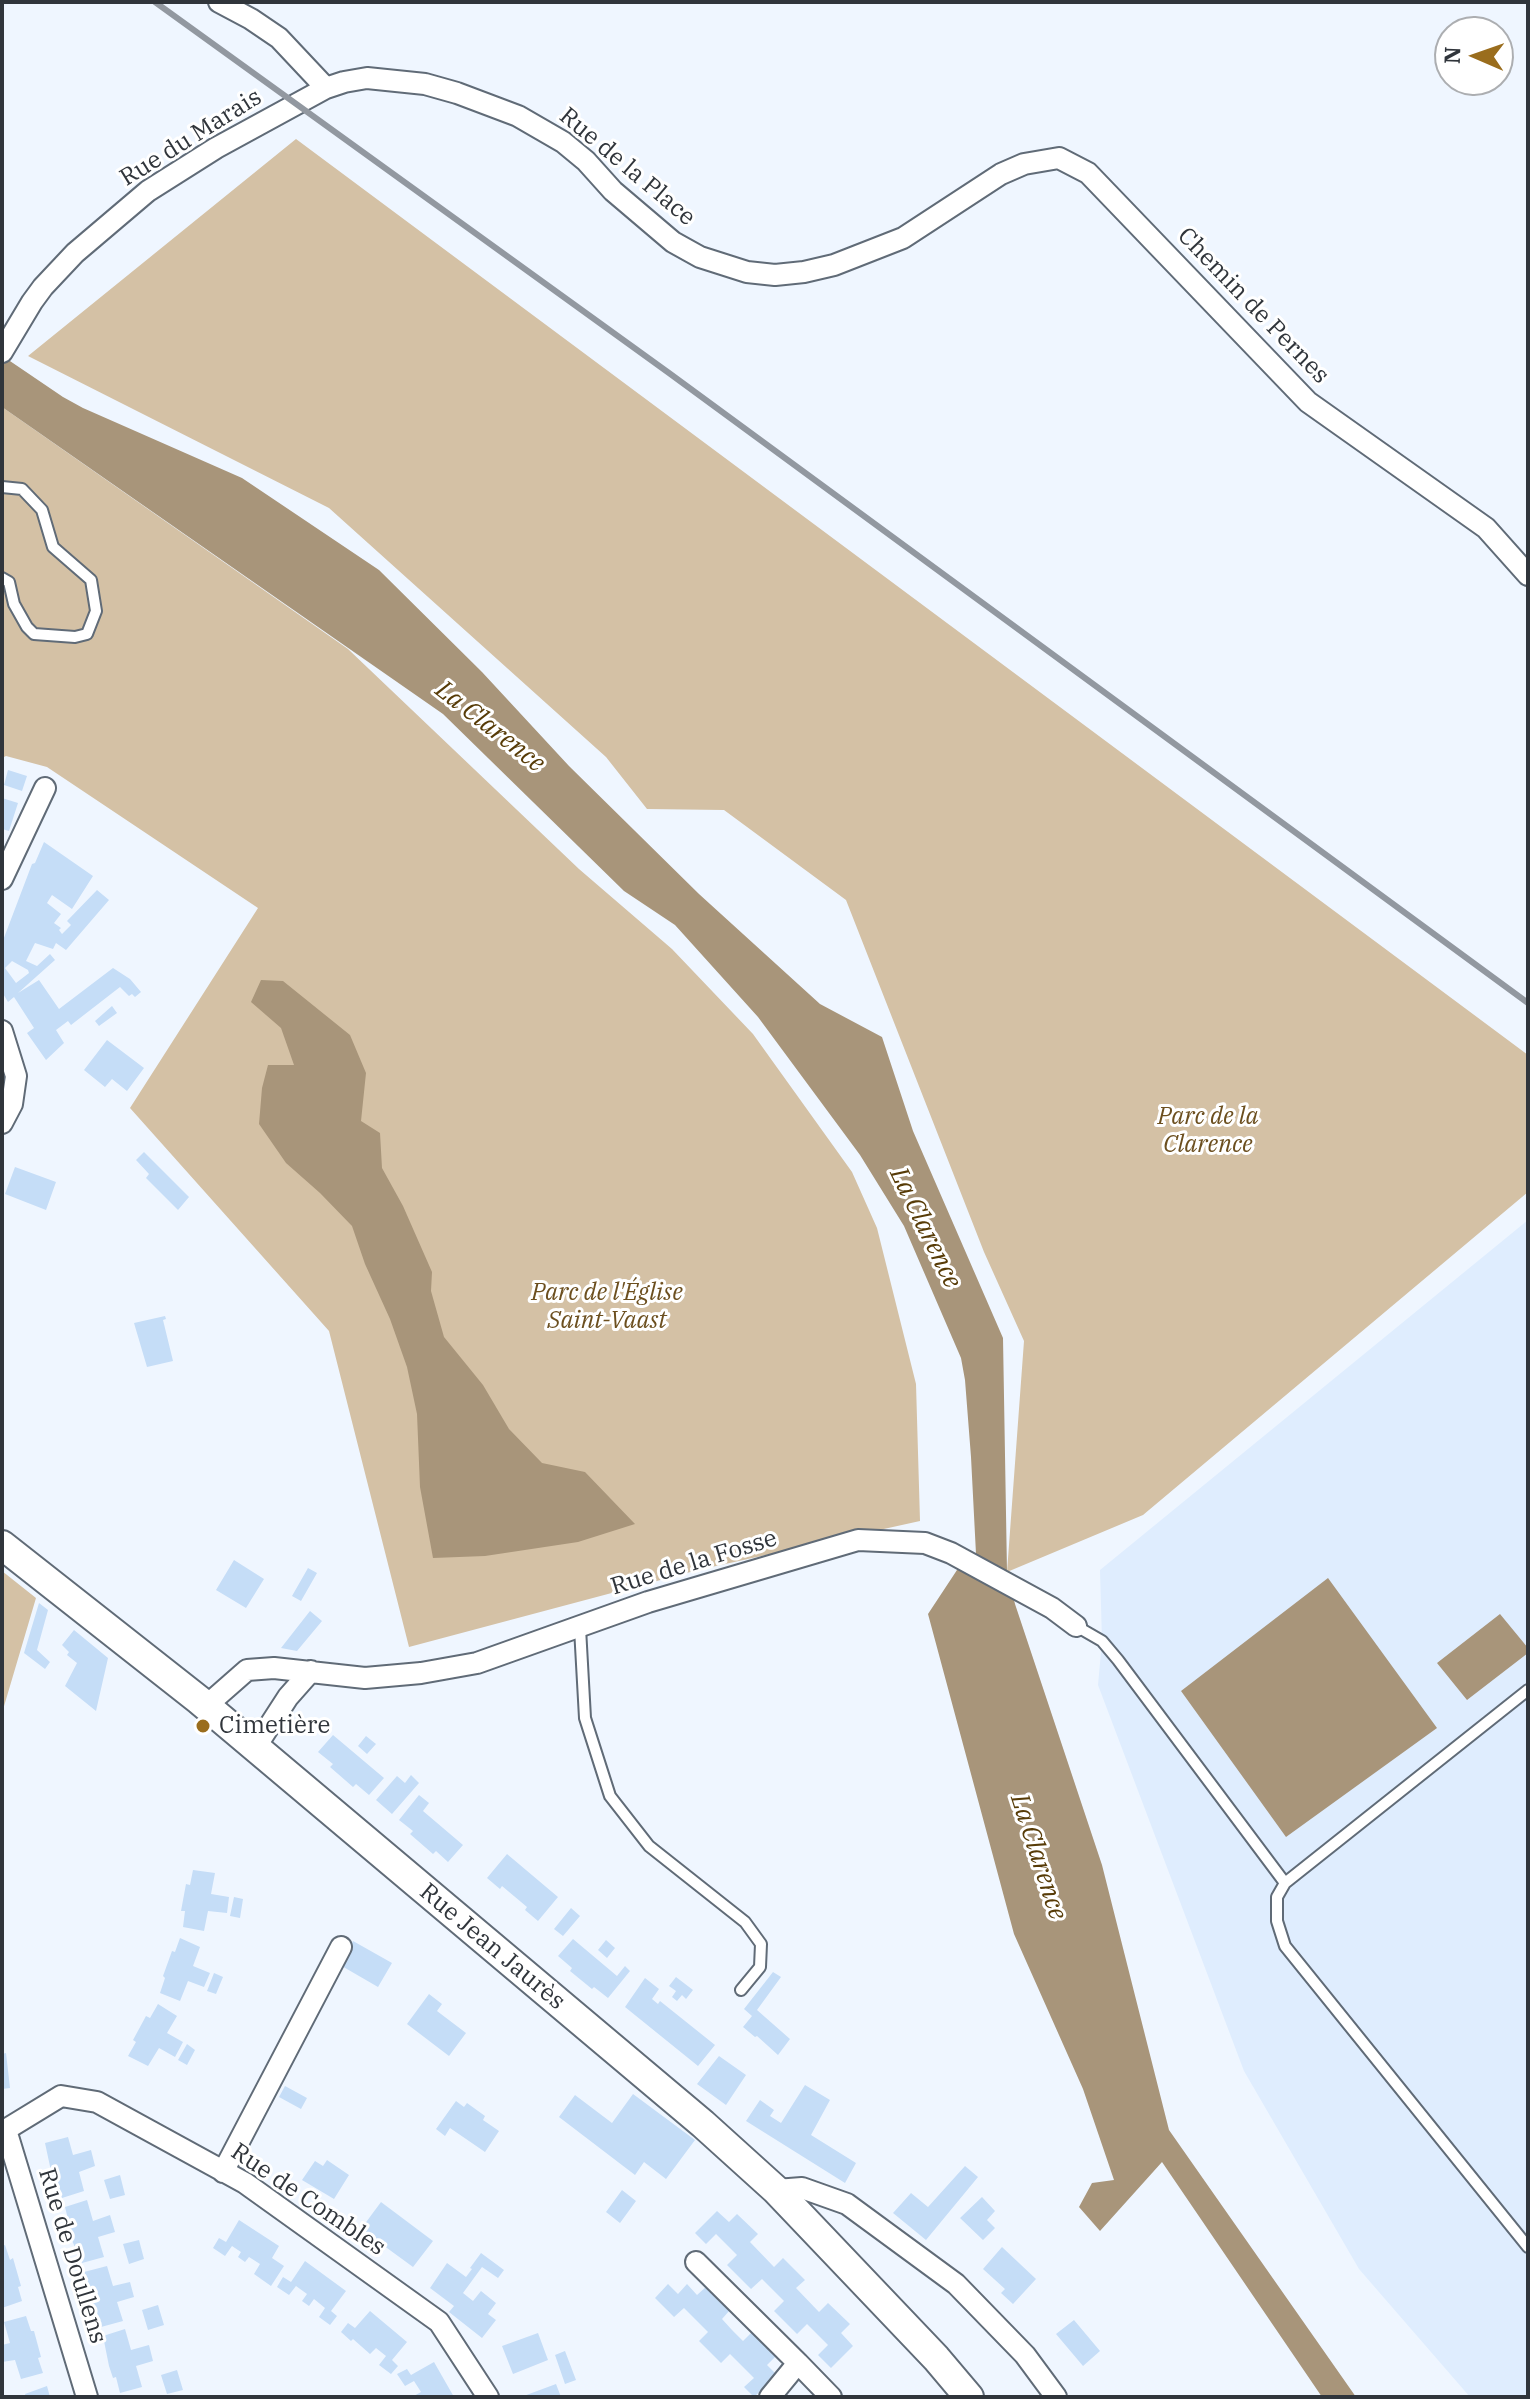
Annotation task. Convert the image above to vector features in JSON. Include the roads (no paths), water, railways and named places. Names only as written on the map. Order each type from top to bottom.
[{"type":"main road","name":"Rue Jean Jaurès","points":[[2,1545],[156,1664],[703,2124],[776,2190],[936,2358],[969,2397]]},
{"type":"street","points":[[219,2],[279,38],[326,88]]},
{"type":"street","name":"Rue de la Place","points":[[326,88],[367,78],[396,80],[457,93],[518,116],[563,142],[586,161],[613,191],[673,242],[700,257],[747,272],[775,275],[834,265],[903,238],[1001,174],[1024,164],[1059,158]]},
{"type":"street","name":"Rue du Marais","points":[[2,352],[32,302],[75,253],[148,191],[216,148],[326,88]]},
{"type":"street","name":"Chemin de Pernes","points":[[1059,158],[1088,173],[1308,402],[1486,528],[1528,575]]},
{"type":"street","points":[[2,879],[45,788]]},
{"type":"street","points":[[2,1031],[16,1076],[12,1104],[2,1123]]},
{"type":"street","name":"Rue de la Fosse","points":[[206,1706],[247,1670],[274,1668],[365,1678],[421,1673],[477,1663],[648,1602],[858,1540],[925,1543],[951,1553],[1052,1608],[1076,1626]]},
{"type":"street","points":[[255,1748],[288,1697],[311,1671]]},
{"type":"street","points":[[223,2172],[341,1947]]},
{"type":"street","name":"Rue de Combles","points":[[4,2131],[61,2096],[97,2102],[245,2183],[439,2322],[488,2397]]},
{"type":"street","name":"Rue de Doullens","points":[[4,2131],[87,2397]]},
{"type":"street","points":[[776,2190],[802,2188],[847,2204],[956,2284],[1025,2355],[1056,2397]]},
{"type":"street","points":[[696,2262],[831,2397]]},
{"type":"street","points":[[770,2397],[798,2363]]},
{"type":"lane","points":[[2,487],[22,489],[42,510],[53,547],[91,580],[96,611],[87,634],[75,637],[34,634],[14,604],[9,582],[2,578]]},
{"type":"lane","points":[[1076,1626],[1102,1641],[1118,1660],[1285,1883]]},
{"type":"lane","points":[[580,1628],[585,1718],[610,1796],[649,1846],[745,1922],[761,1944],[760,1967],[741,1990]]},
{"type":"lane","points":[[1528,1690],[1285,1883],[1277,1897],[1277,1921],[1285,1946],[1528,2247]]},
{"type":"water","name":"La Clarence","points":[[2,339],[7,359],[63,397],[242,478],[379,570],[482,672],[569,766],[699,894],[820,1004],[882,1037],[913,1131],[1003,1338],[1007,1572],[1102,1865],[1169,2130],[1356,2397],[1322,2397],[1162,2162],[1100,2231],[1079,2207],[1092,2183],[1114,2180],[1083,2089],[1014,1934],[928,1614],[957,1570],[976,1554],[971,1457],[961,1358],[904,1226],[860,1155],[758,1017],[675,925],[624,891],[443,714],[2,407]]},
{"type":"water","points":[[261,980],[283,981],[350,1035],[366,1073],[361,1121],[380,1133],[382,1168],[403,1206],[432,1272],[431,1291],[444,1337],[483,1385],[509,1429],[542,1463],[585,1472],[635,1524],[578,1542],[485,1556],[433,1558],[420,1487],[417,1414],[407,1367],[390,1319],[352,1226],[286,1163],[259,1124],[262,1088],[268,1065],[294,1065],[281,1028],[251,1002]]},
{"type":"water","points":[[1328,1578],[1437,1728],[1286,1837],[1181,1691]]},
{"type":"water","points":[[1500,1614],[1528,1648],[1528,1653],[1467,1700],[1437,1663]]},
{"type":"railway","points":[[155,2],[669,373],[1528,1003]]},
{"type":"place","name":"Cimetière","points":[[203,1726]]},
{"type":"park label","name":"Parc de la Clarence","points":[[1208,1131]]},
{"type":"park label","name":"Parc de l'Église Saint-Vaast","points":[[607,1307]]}]
